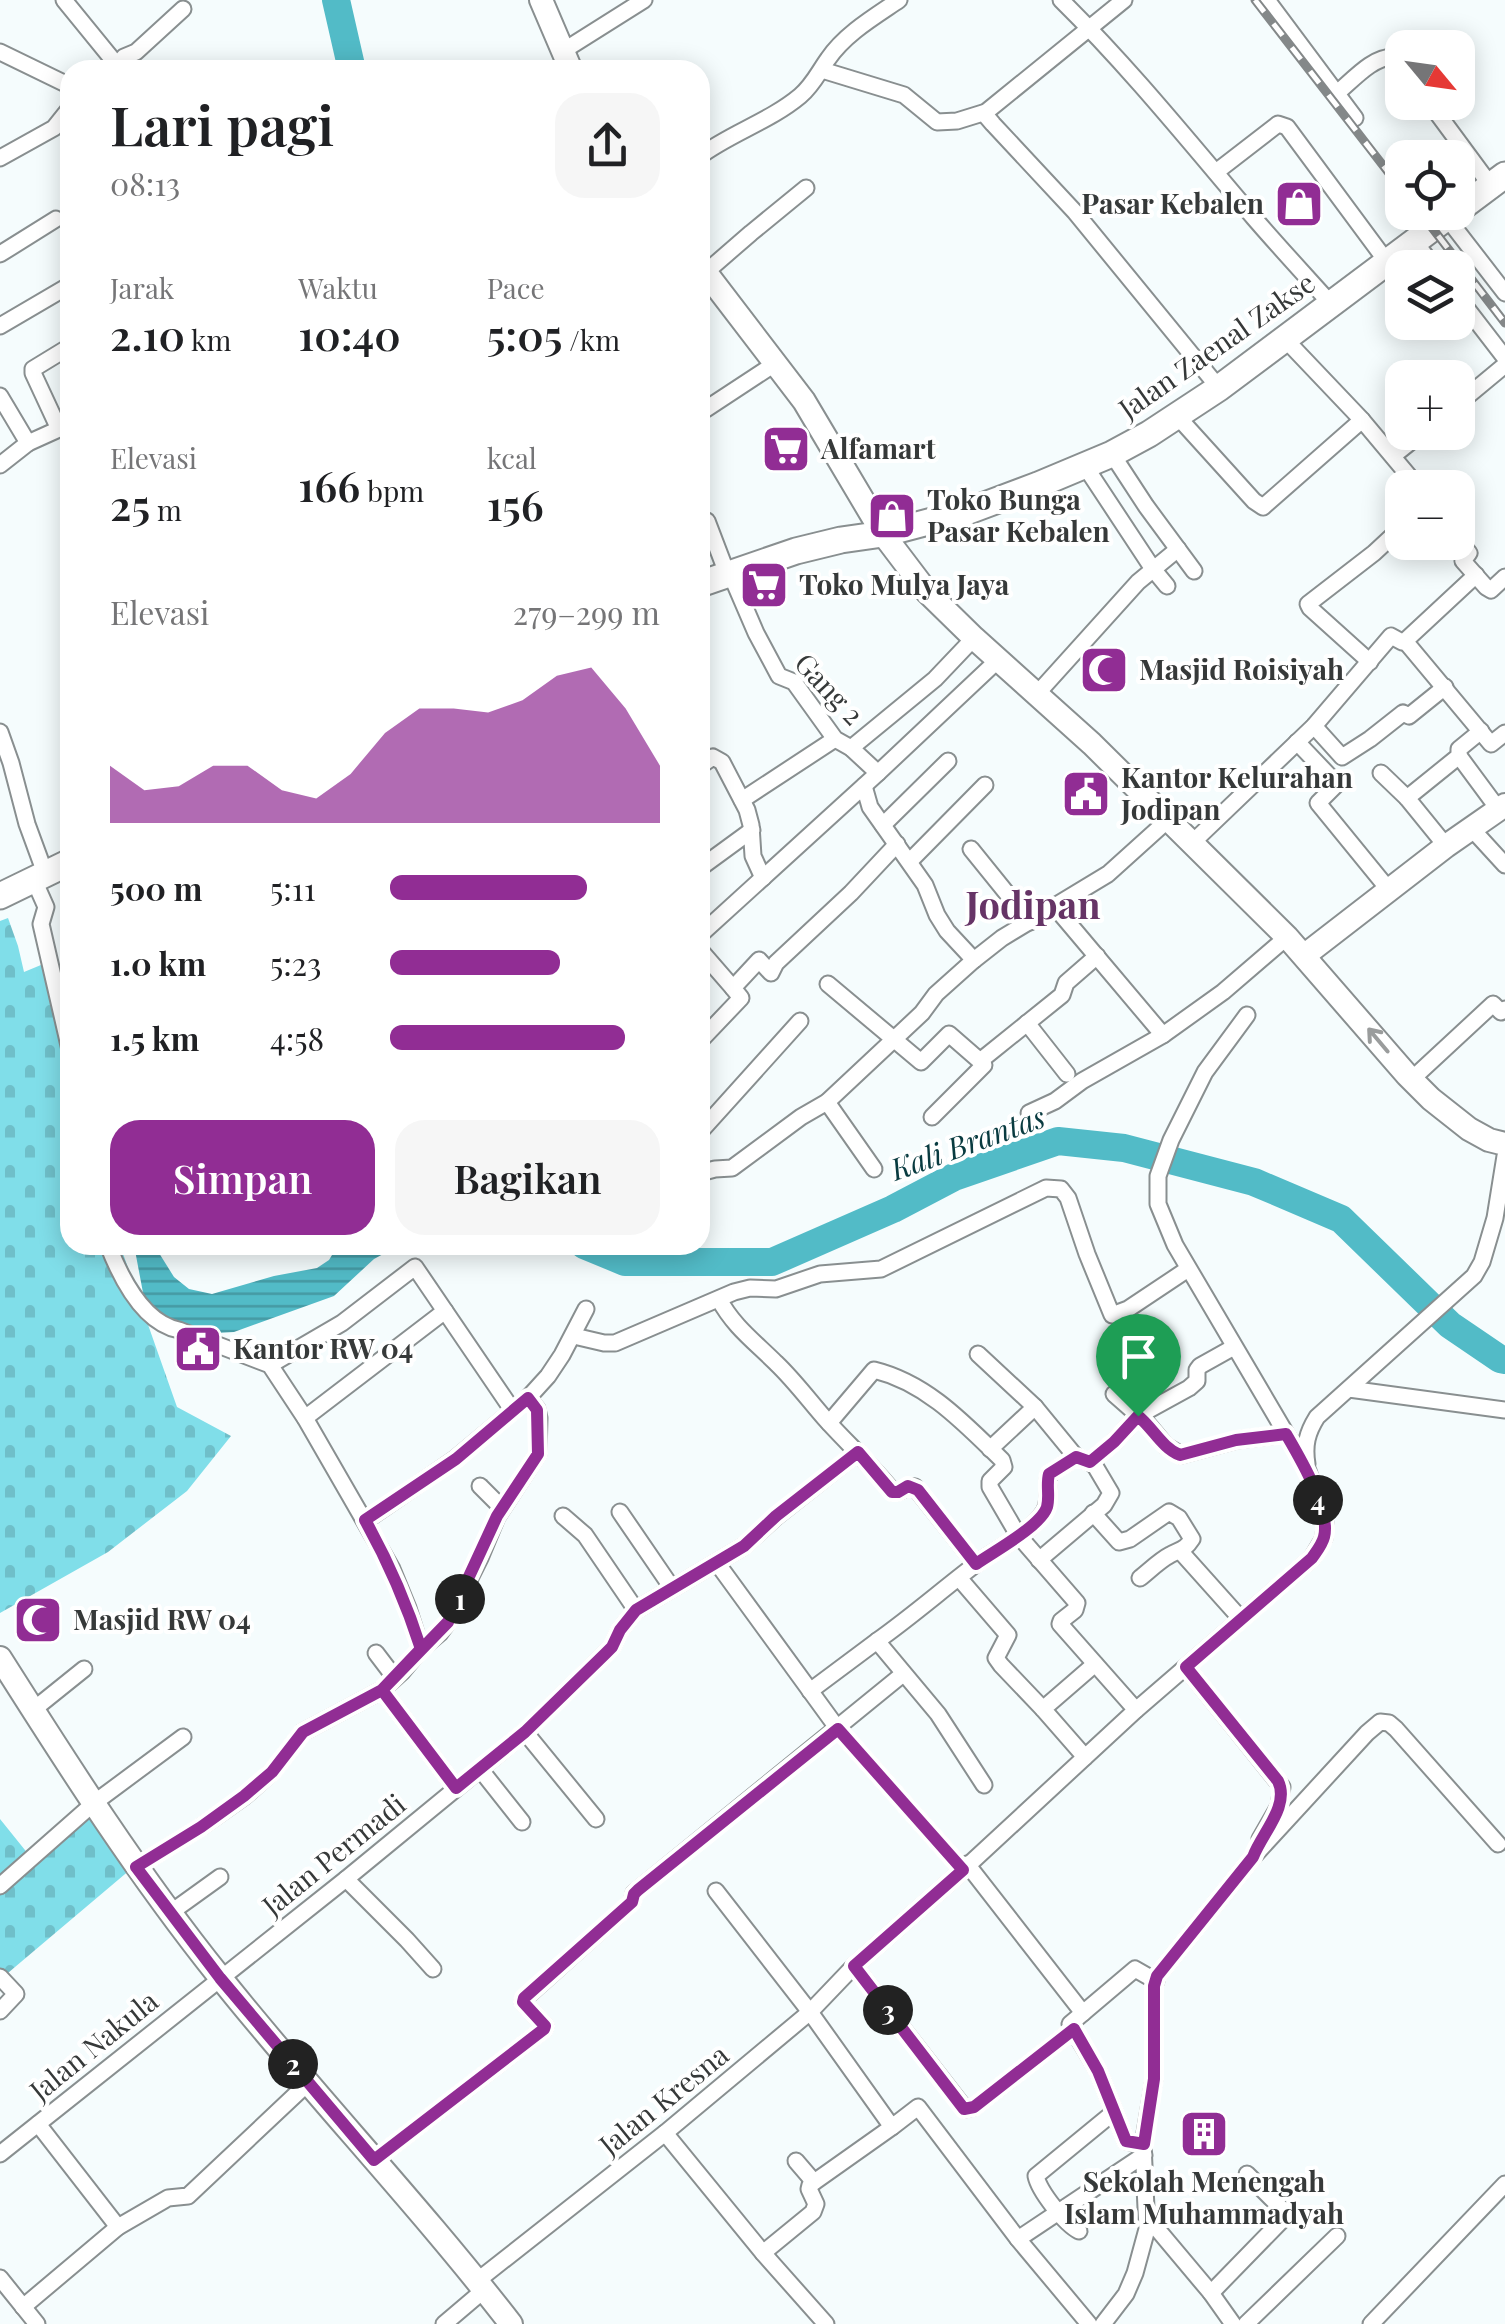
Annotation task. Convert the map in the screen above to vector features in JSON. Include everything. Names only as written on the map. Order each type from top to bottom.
[{"type":"main road","points":[[541,0],[567,60]]},
{"type":"main road","name":"Jalan Zaenal Zakse","points":[[1475,197],[1498,181]]},
{"type":"main road","name":"Jalan Zaenal Zakse","points":[[1404,250],[1431,230]]},
{"type":"main road","name":"Jalan Zaenal Zakse","points":[[710,581],[796,551],[884,534],[966,512],[1112,454],[1219,388],[1385,264]]},
{"type":"main road","points":[[710,278],[804,401],[884,534],[928,592],[1092,744],[1287,937],[1412,1080],[1469,1129],[1505,1144]]},
{"type":"main road","points":[[1304,955],[1502,807]]},
{"type":"main road","points":[[0,896],[60,867]]},
{"type":"main road","points":[[0,1658],[170,1913],[510,2324]]},
{"type":"street","points":[[64,0],[109,60]]},
{"type":"street","points":[[568,60],[644,0]]},
{"type":"street","points":[[710,149],[792,102],[814,84],[828,58],[856,29],[899,0]]},
{"type":"street","points":[[1060,0],[1090,29],[1331,304]]},
{"type":"street","points":[[822,70],[904,95],[937,122],[958,121],[986,112],[1124,0]]},
{"type":"street","points":[[1266,0],[1355,118]]},
{"type":"street","points":[[121,60],[136,52],[182,8]]},
{"type":"street","points":[[0,52],[60,81]]},
{"type":"street","points":[[1337,93],[1385,57]]},
{"type":"street","points":[[986,112],[1075,212],[1219,388]]},
{"type":"street","points":[[0,158],[54,128],[60,120]]},
{"type":"street","points":[[1445,120],[1498,181]]},
{"type":"street","points":[[1216,172],[1278,124],[1287,127],[1385,258]]},
{"type":"street","points":[[710,263],[806,188]]},
{"type":"street","points":[[0,254],[56,219]]},
{"type":"street","points":[[1464,230],[1505,293]]},
{"type":"street","points":[[1415,242],[1421,250]]},
{"type":"street","points":[[0,326],[60,291]]},
{"type":"street","points":[[1475,320],[1505,362],[1475,389]]},
{"type":"street","points":[[1284,338],[1404,470]]},
{"type":"street","points":[[60,352],[36,365],[33,374],[60,419]]},
{"type":"street","points":[[710,398],[776,363]]},
{"type":"street","points":[[0,396],[28,442]]},
{"type":"street","points":[[1177,416],[1263,507],[1362,420]]},
{"type":"street","points":[[0,465],[28,442],[60,429]]},
{"type":"street","points":[[1393,456],[1400,450]]},
{"type":"street","points":[[1112,454],[1194,570]]},
{"type":"street","points":[[1084,466],[1168,586]]},
{"type":"street","name":"Gang 2","points":[[710,528],[756,634],[779,676],[794,682],[835,739],[878,773]]},
{"type":"street","points":[[1370,662],[1308,604],[1385,544]]},
{"type":"street","points":[[1036,695],[1153,568],[1178,550]]},
{"type":"street","points":[[1464,560],[1491,590],[1505,577]]},
{"type":"street","points":[[1192,843],[1314,726],[1392,636],[1405,640],[1476,575]]},
{"type":"street","points":[[850,748],[932,682],[974,638]]},
{"type":"street","points":[[1405,640],[1490,744],[1505,732]]},
{"type":"street","points":[[710,926],[998,660]]},
{"type":"street","points":[[1314,726],[1342,757],[1404,712],[1409,716],[1445,687]]},
{"type":"street","points":[[1481,731],[1458,750],[1459,756],[1502,807]]},
{"type":"street","points":[[0,732],[40,876],[46,908],[40,924],[60,1008]]},
{"type":"street","points":[[742,800],[835,739]]},
{"type":"street","points":[[1297,742],[1337,784],[1318,803],[1389,890]]},
{"type":"street","points":[[1407,798],[1459,756]]},
{"type":"street","points":[[710,759],[719,759],[742,800],[752,830],[753,856],[764,878]]},
{"type":"street","points":[[884,825],[948,760]]},
{"type":"street","points":[[1380,774],[1407,798],[1446,846]]},
{"type":"street","points":[[910,862],[985,785]]},
{"type":"street","points":[[864,786],[870,808],[925,885],[937,916],[974,960]]},
{"type":"street","points":[[710,1170],[732,1168],[827,1102],[974,960],[1002,938],[1108,874],[1169,819]]},
{"type":"street","points":[[1472,829],[1505,865]]},
{"type":"street","points":[[710,861],[752,830]]},
{"type":"street","points":[[733,988],[759,960],[771,973],[776,963],[897,844]]},
{"type":"street","points":[[970,849],[1030,922]]},
{"type":"street","points":[[1056,907],[1163,1036]]},
{"type":"street","points":[[1030,1112],[1163,1036],[1223,992],[1287,937]]},
{"type":"street","points":[[980,1061],[1062,995],[1066,983],[1098,956]]},
{"type":"street","points":[[710,962],[741,998],[710,1031]]},
{"type":"street","points":[[828,984],[921,1062],[949,1034],[984,1065],[932,1117]]},
{"type":"street","points":[[1412,1080],[1493,1004],[1501,1012],[1505,1009]]},
{"type":"street","points":[[1247,1014],[1206,1072],[1171,1140],[1158,1176],[1158,1204],[1188,1269],[1308,1471]]},
{"type":"street","points":[[710,1121],[800,1022]]},
{"type":"street","points":[[1027,1023],[1067,1074]]},
{"type":"street","points":[[827,1102],[874,1169]]},
{"type":"street","points":[[1308,1471],[1304,1448],[1317,1417],[1474,1276],[1495,1218],[1505,1156]]},
{"type":"street","points":[[574,1336],[616,1343],[750,1288],[776,1290],[820,1274],[880,1269],[1046,1188],[1061,1189],[1068,1198],[1112,1315],[1128,1309],[1188,1269]]},
{"type":"street","points":[[112,1255],[121,1277],[150,1315],[168,1328],[270,1366],[305,1418],[392,1569],[421,1649]]},
{"type":"street","points":[[270,1366],[342,1323],[415,1267],[514,1411]]},
{"type":"street","points":[[718,1299],[746,1337],[778,1364],[892,1492],[908,1486],[918,1490],[976,1564]]},
{"type":"street","points":[[365,1520],[456,1459],[528,1398],[548,1376],[586,1309]]},
{"type":"street","points":[[305,1418],[445,1311]]},
{"type":"street","points":[[810,1691],[1043,1514],[1049,1474],[1114,1442],[1138,1416],[1198,1381],[1196,1370],[1200,1366],[1234,1346]]},
{"type":"street","points":[[978,1354],[1034,1407],[1111,1494],[1104,1505],[1039,1560]]},
{"type":"street","points":[[829,1423],[871,1372],[878,1370],[911,1384],[955,1413],[1002,1460],[1004,1467],[989,1485],[1018,1535],[1077,1603],[1075,1610],[1060,1622],[1136,1710]]},
{"type":"street","points":[[1349,1388],[1505,1410]]},
{"type":"street","points":[[1114,1394],[1180,1455],[1236,1440],[1286,1434]]},
{"type":"street","points":[[136,1867],[244,1796],[272,1772],[303,1732],[382,1690],[448,1622],[502,1508],[538,1454],[537,1410],[528,1398]]},
{"type":"street","points":[[990,1449],[1034,1407]]},
{"type":"street","points":[[564,1516],[585,1535],[636,1610],[744,1546],[858,1452]]},
{"type":"street","name":"Jalan Kresna","points":[[444,2324],[481,2286],[810,2012],[854,1966],[1085,1756],[1312,1558],[1324,1538],[1324,1524],[1308,1471]]},
{"type":"street","points":[[480,1486],[502,1508]]},
{"type":"street","points":[[620,1512],[672,1588]]},
{"type":"street","points":[[1093,1513],[1119,1542],[1166,1513],[1179,1518],[1192,1539],[1188,1546],[1173,1552],[1140,1578]]},
{"type":"street","points":[[1180,1552],[1241,1620]]},
{"type":"street","points":[[716,1563],[838,1729],[965,1867],[1083,2013]]},
{"type":"street","points":[[959,1578],[1008,1635],[996,1658],[1000,1666],[1085,1756]]},
{"type":"street","name":"Jalan Permadi","points":[[220,1978],[525,1732],[612,1647],[636,1610]]},
{"type":"street","points":[[877,1641],[938,1714],[984,1784]]},
{"type":"street","points":[[376,1653],[395,1678]]},
{"type":"street","points":[[1043,1709],[1096,1664]]},
{"type":"street","points":[[1186,1667],[1282,1788],[1280,1806],[1253,1857]]},
{"type":"street","points":[[33,1710],[84,1670]]},
{"type":"street","points":[[374,2160],[544,2029],[523,2002],[524,1998],[632,1902],[638,1890],[903,1674]]},
{"type":"street","points":[[382,1690],[456,1788]]},
{"type":"street","points":[[1103,2324],[1126,2294],[1146,2235],[1144,2150],[1154,2079],[1156,1981],[1253,1857],[1380,1722],[1396,1729],[1498,1844]]},
{"type":"street","points":[[525,1732],[596,1819]]},
{"type":"street","points":[[0,1886],[94,1803],[182,1737]]},
{"type":"street","points":[[480,1769],[522,1822]]},
{"type":"street","points":[[170,1913],[220,1877]]},
{"type":"street","points":[[346,1879],[432,1969]]},
{"type":"street","points":[[716,1891],[810,2012],[892,2127]]},
{"type":"street","points":[[854,1966],[964,2109],[974,2107],[1074,2029]]},
{"type":"street","points":[[1144,2150],[1126,2141],[1098,2071],[1070,2024],[1135,1969],[1156,1981]]},
{"type":"street","points":[[0,1977],[16,1994],[0,2011]]},
{"type":"street","name":"Jalan Nakula","points":[[0,2154],[220,1978]]},
{"type":"street","points":[[0,2308],[19,2302],[118,2227],[168,2198],[188,2196],[308,2082]]},
{"type":"street","points":[[763,2253],[814,2212],[816,2204],[808,2190],[814,2182],[946,2088]]},
{"type":"street","points":[[918,2107],[1089,2324]]},
{"type":"street","points":[[1078,2232],[1036,2183],[1036,2176],[1114,2112]]},
{"type":"street","points":[[38,2124],[118,2227]]},
{"type":"street","points":[[665,2133],[826,2324]]},
{"type":"street","points":[[1018,2238],[1144,2150]]},
{"type":"street","points":[[796,2161],[814,2182]]},
{"type":"street","points":[[1212,2294],[1284,2218],[1285,2212],[1247,2174]]},
{"type":"street","points":[[1371,2324],[1505,2184]]},
{"type":"street","points":[[1148,2218],[1212,2294],[1225,2321]]},
{"type":"street","points":[[1246,2324],[1337,2236]]},
{"type":"street","points":[[0,2278],[37,2324]]},
{"type":"green space","points":[[8,918],[24,972],[53,960],[60,990],[60,1255],[124,1255],[177,1407],[231,1436],[187,1491],[108,1552],[0,1613],[0,921]]},
{"type":"green space","points":[[90,1810],[131,1869],[2,1978],[0,1819],[33,1860]]},
{"type":"shaded area","points":[[136,1255],[160,1255],[174,1277],[189,1289],[212,1294],[317,1268],[332,1255],[381,1255],[334,1296],[234,1332],[195,1334],[170,1324],[144,1298]]},
{"type":"waterway","name":"Kali Brantas","points":[[336,0],[350,60]]},
{"type":"waterway","name":"Kali Brantas","points":[[608,1255],[625,1262],[772,1262],[893,1209],[954,1177],[1058,1141],[1124,1148],[1254,1182],[1341,1219],[1450,1325],[1505,1360]]},
{"type":"railway","points":[[1255,0],[1385,168]]},
{"type":"railway","points":[[1434,230],[1505,323]]},
{"type":"place","name":"Pasar Kebalen","points":[[1299,204]]},
{"type":"place","name":"Alfamart","points":[[786,449]]},
{"type":"place","name":"Toko Bunga Pasar Kebalen","points":[[892,516]]},
{"type":"place","name":"Toko Mulya Jaya","points":[[764,585]]},
{"type":"place","name":"Masjid Roisiyah","points":[[1104,670]]},
{"type":"place","name":"Kantor Kelurahan Jodipan","points":[[1086,794]]},
{"type":"place","name":"Kantor RW 04","points":[[198,1349]]},
{"type":"place","name":"Masjid RW 04","points":[[38,1620]]},
{"type":"place","name":"Sekolah Menengah Islam Muhammadyah","points":[[1204,2134]]},
{"type":"district","name":"Jodipan","points":[[1033,906]]},
{"type":"route","points":[[1138,1416],[1090,1462],[1076,1457],[1049,1474],[1043,1514],[976,1564],[915,1487],[892,1492],[858,1452],[744,1546],[636,1610],[605,1654],[525,1732],[456,1788],[382,1690],[402,1672],[448,1622],[497,1516],[536,1461],[539,1418],[528,1398],[456,1459],[365,1520],[392,1569],[421,1649],[402,1672],[395,1678],[382,1690],[303,1732],[272,1772],[244,1796],[136,1867],[220,1978],[374,2160],[544,2029],[523,2002],[524,1998],[632,1902],[638,1890],[838,1729],[963,1870],[854,1966],[964,2109],[974,2107],[1074,2029],[1098,2071],[1126,2141],[1144,2144],[1154,2079],[1157,1976],[1253,1857],[1282,1795],[1278,1781],[1186,1667],[1312,1558],[1325,1532],[1308,1471],[1286,1434],[1236,1440],[1180,1455],[1138,1416]]}]
